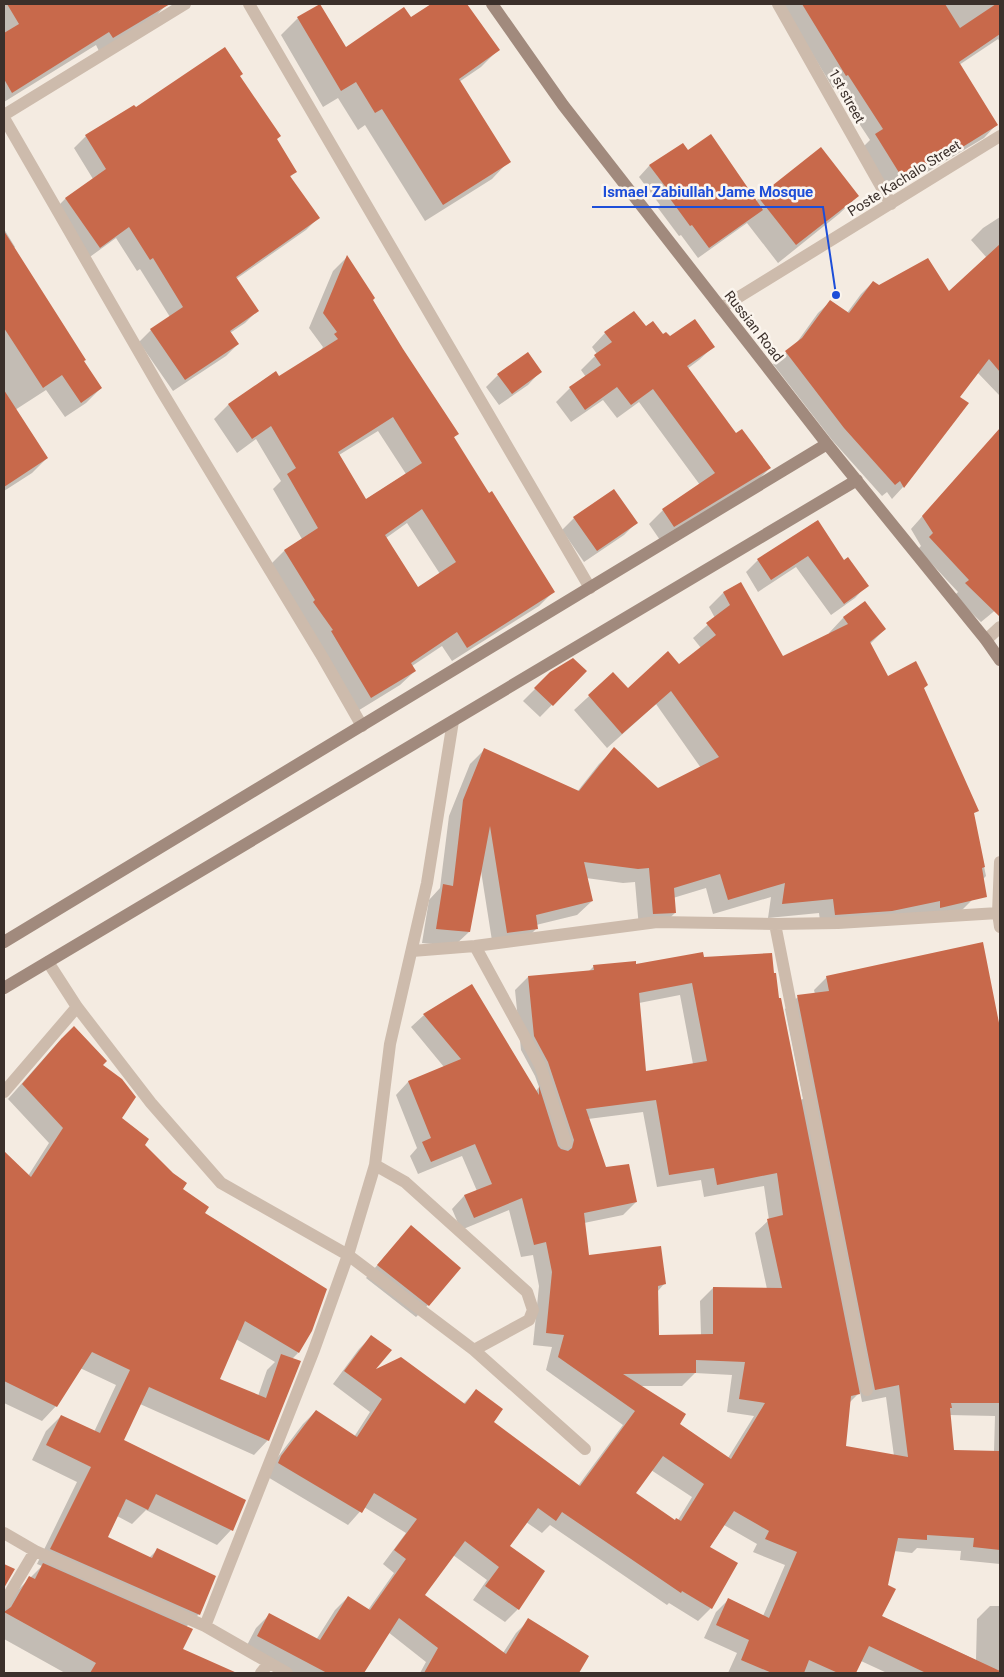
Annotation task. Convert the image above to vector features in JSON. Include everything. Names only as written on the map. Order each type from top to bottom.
[{"type":"main road","name":"Russian Road","points":[[492,4],[562,105],[856,480],[986,640],[1000,660]]},
{"type":"main road","points":[[4,942],[828,444]]},
{"type":"main road","points":[[4,988],[856,480]]},
{"type":"street","points":[[185,4],[4,117],[156,382],[362,726]]},
{"type":"street","points":[[249,4],[590,588]]},
{"type":"street","name":"1st street","points":[[778,4],[891,204]]},
{"type":"street","name":"Poste Kachalo Street","points":[[721,308],[1000,136]]},
{"type":"street","points":[[986,640],[1000,627]]},
{"type":"street","points":[[205,1626],[314,1350],[348,1255],[375,1165],[390,1044],[427,883],[453,721]]},
{"type":"street","points":[[1000,862],[998,913],[1000,927]]},
{"type":"street","points":[[412,951],[475,946],[658,922],[838,924],[998,913]]},
{"type":"street","points":[[775,924],[867,1390]]},
{"type":"street","points":[[475,946],[540,1065],[566,1143]]},
{"type":"street","points":[[48,962],[77,1007],[151,1103],[221,1183],[348,1255],[474,1350],[585,1449]]},
{"type":"street","points":[[4,1092],[77,1007]]},
{"type":"street","points":[[375,1165],[405,1182],[527,1292],[533,1310],[529,1320],[474,1350]]},
{"type":"street","points":[[4,1533],[34,1551],[205,1626],[287,1673]]},
{"type":"street","points":[[4,1603],[34,1551]]},
{"type":"street","points":[[261,1673],[269,1663]]},
{"type":"building","points":[[7,4],[170,4],[113,38],[109,32],[12,93],[4,79],[4,33],[19,24]]},
{"type":"building","points":[[320,4],[346,47],[404,7],[411,17],[431,4],[467,4],[500,50],[459,79],[511,162],[443,205],[382,109],[375,113],[356,82],[341,91],[297,17]]},
{"type":"building","points":[[802,4],[945,4],[960,28],[996,4],[1000,4],[1000,34],[959,62],[998,125],[940,161],[938,157],[903,179],[875,134],[883,129],[848,75],[846,76]]},
{"type":"building","points":[[225,47],[243,74],[240,76],[281,136],[277,139],[297,172],[290,176],[320,218],[236,277],[259,311],[230,331],[239,344],[185,380],[150,329],[183,307],[153,258],[150,260],[129,227],[100,248],[65,198],[106,169],[85,135],[134,105],[136,107]]},
{"type":"building","points":[[711,134],[763,210],[709,248],[668,196],[671,194],[649,165],[683,143],[688,150]]},
{"type":"building","points":[[821,147],[859,196],[796,245],[758,197]]},
{"type":"building","points":[[4,231],[102,388],[81,403],[62,375],[43,388],[4,328]]},
{"type":"building","points":[[1000,244],[1000,372],[989,359],[960,397],[969,403],[904,488],[900,481],[895,485],[844,428],[785,351],[802,338],[830,300],[849,313],[873,281],[879,285],[928,258],[949,291]]},
{"type":"building","points":[[347,255],[375,298],[373,300],[403,349],[459,434],[454,437],[489,493],[492,491],[555,592],[467,648],[457,632],[411,663],[416,671],[371,698],[331,631],[333,630],[313,602],[315,600],[284,550],[318,528],[287,474],[296,468],[271,426],[252,439],[228,404],[276,371],[279,376],[338,339],[334,334],[337,332],[323,313]],"holes":[[[393,417],[422,463],[366,499],[338,452]],[[422,509],[456,562],[418,587],[385,535]]]},
{"type":"building","points":[[634,311],[646,326],[653,321],[663,334],[666,332],[670,336],[695,319],[715,347],[687,366],[736,433],[742,429],[771,468],[674,527],[662,509],[715,473],[653,389],[631,405],[617,387],[585,410],[569,387],[601,365],[594,355],[612,342],[604,332]]},
{"type":"building","points":[[528,352],[542,372],[512,394],[497,374]]},
{"type":"building","points":[[4,390],[48,458],[4,487]]},
{"type":"building","points":[[1000,428],[1000,617],[965,583],[969,580],[929,537],[933,533],[922,516]]},
{"type":"building","points":[[614,489],[638,523],[597,551],[573,517]]},
{"type":"building","points":[[818,520],[844,560],[848,557],[869,586],[844,604],[808,556],[771,580],[757,559]]},
{"type":"building","points":[[741,582],[783,656],[848,624],[843,617],[865,601],[886,629],[870,642],[888,676],[916,661],[928,685],[924,688],[979,811],[974,813],[985,867],[982,868],[987,897],[940,908],[940,901],[892,911],[835,915],[833,899],[782,904],[785,883],[728,900],[720,874],[674,888],[676,913],[653,914],[649,868],[638,869],[584,862],[593,901],[536,915],[538,929],[507,933],[490,826],[470,932],[436,929],[443,884],[453,886],[463,800],[484,748],[579,791],[614,747],[658,788],[719,757],[671,691],[622,734],[588,695],[613,672],[628,688],[668,651],[679,664],[716,635],[706,623],[730,605],[723,592]]},
{"type":"building","points":[[573,658],[587,671],[553,706],[534,688],[550,672]]},
{"type":"building","points":[[983,942],[1000,1028],[1000,1403],[951,1403],[952,1408],[950,1408],[954,1450],[1000,1451],[1000,1550],[973,1547],[974,1538],[927,1535],[927,1540],[898,1538],[888,1585],[896,1589],[882,1616],[1000,1671],[1000,1673],[926,1673],[869,1646],[856,1673],[838,1673],[809,1660],[804,1673],[772,1673],[741,1660],[749,1640],[716,1625],[728,1598],[769,1618],[797,1552],[765,1539],[769,1531],[734,1511],[710,1547],[738,1563],[712,1609],[682,1591],[681,1593],[562,1512],[556,1521],[538,1508],[510,1546],[545,1571],[519,1610],[485,1586],[499,1567],[465,1541],[425,1595],[506,1654],[528,1618],[589,1656],[579,1673],[424,1673],[438,1648],[399,1618],[364,1673],[327,1673],[257,1636],[269,1613],[320,1640],[348,1596],[370,1610],[406,1559],[394,1550],[417,1519],[374,1493],[362,1513],[278,1463],[281,1456],[316,1410],[357,1437],[382,1399],[344,1371],[371,1335],[392,1350],[376,1369],[401,1357],[465,1404],[476,1389],[503,1409],[494,1422],[580,1486],[635,1411],[558,1357],[564,1335],[546,1333],[552,1272],[546,1242],[534,1245],[522,1198],[474,1218],[464,1195],[492,1184],[475,1144],[431,1162],[422,1142],[431,1138],[408,1081],[461,1059],[423,1014],[472,984],[539,1095],[539,1086],[558,1146],[568,1151],[572,1148],[574,1140],[548,1062],[534,1036],[528,976],[594,970],[593,965],[636,961],[636,964],[703,952],[704,957],[772,953],[774,973],[776,973],[779,998],[781,998],[860,1394],[851,1396],[846,1446],[908,1457],[899,1385],[875,1390],[797,995],[829,991],[826,976]],"holes":[[[692,983],[707,1061],[646,1071],[639,993]],[[656,1100],[669,1175],[714,1168],[717,1185],[777,1173],[783,1215],[767,1219],[782,1288],[713,1287],[713,1334],[659,1335],[658,1286],[666,1284],[661,1246],[589,1255],[584,1213],[637,1202],[629,1164],[606,1167],[586,1109]],[[696,1360],[745,1362],[739,1399],[765,1403],[731,1459],[680,1424],[686,1414],[623,1374],[696,1373]],[[663,1456],[704,1484],[681,1521],[676,1518],[675,1520],[636,1493]]]},
{"type":"building","points":[[74,1026],[107,1061],[103,1065],[122,1079],[136,1097],[122,1118],[149,1139],[145,1145],[173,1173],[187,1183],[183,1189],[209,1207],[205,1213],[327,1289],[312,1331],[299,1353],[245,1321],[220,1379],[266,1398],[281,1354],[301,1361],[269,1441],[149,1387],[124,1440],[246,1500],[233,1531],[156,1494],[148,1510],[126,1499],[108,1537],[152,1558],[157,1548],[216,1576],[200,1615],[50,1549],[91,1467],[46,1445],[61,1415],[100,1433],[130,1370],[92,1352],[57,1407],[4,1381],[4,1151],[31,1177],[63,1128],[22,1084]]},
{"type":"building","points":[[411,1225],[461,1268],[429,1306],[377,1265]]},
{"type":"building","points":[[43,1563],[193,1629],[183,1649],[237,1673],[90,1673],[96,1663],[4,1612],[11,1607],[29,1576],[35,1579]]},
{"type":"building","points":[[4,1564],[15,1569],[4,1588]]},
{"type":"place","name":"Ismael Zabiullah Jame Mosque","points":[[836,295]]}]
